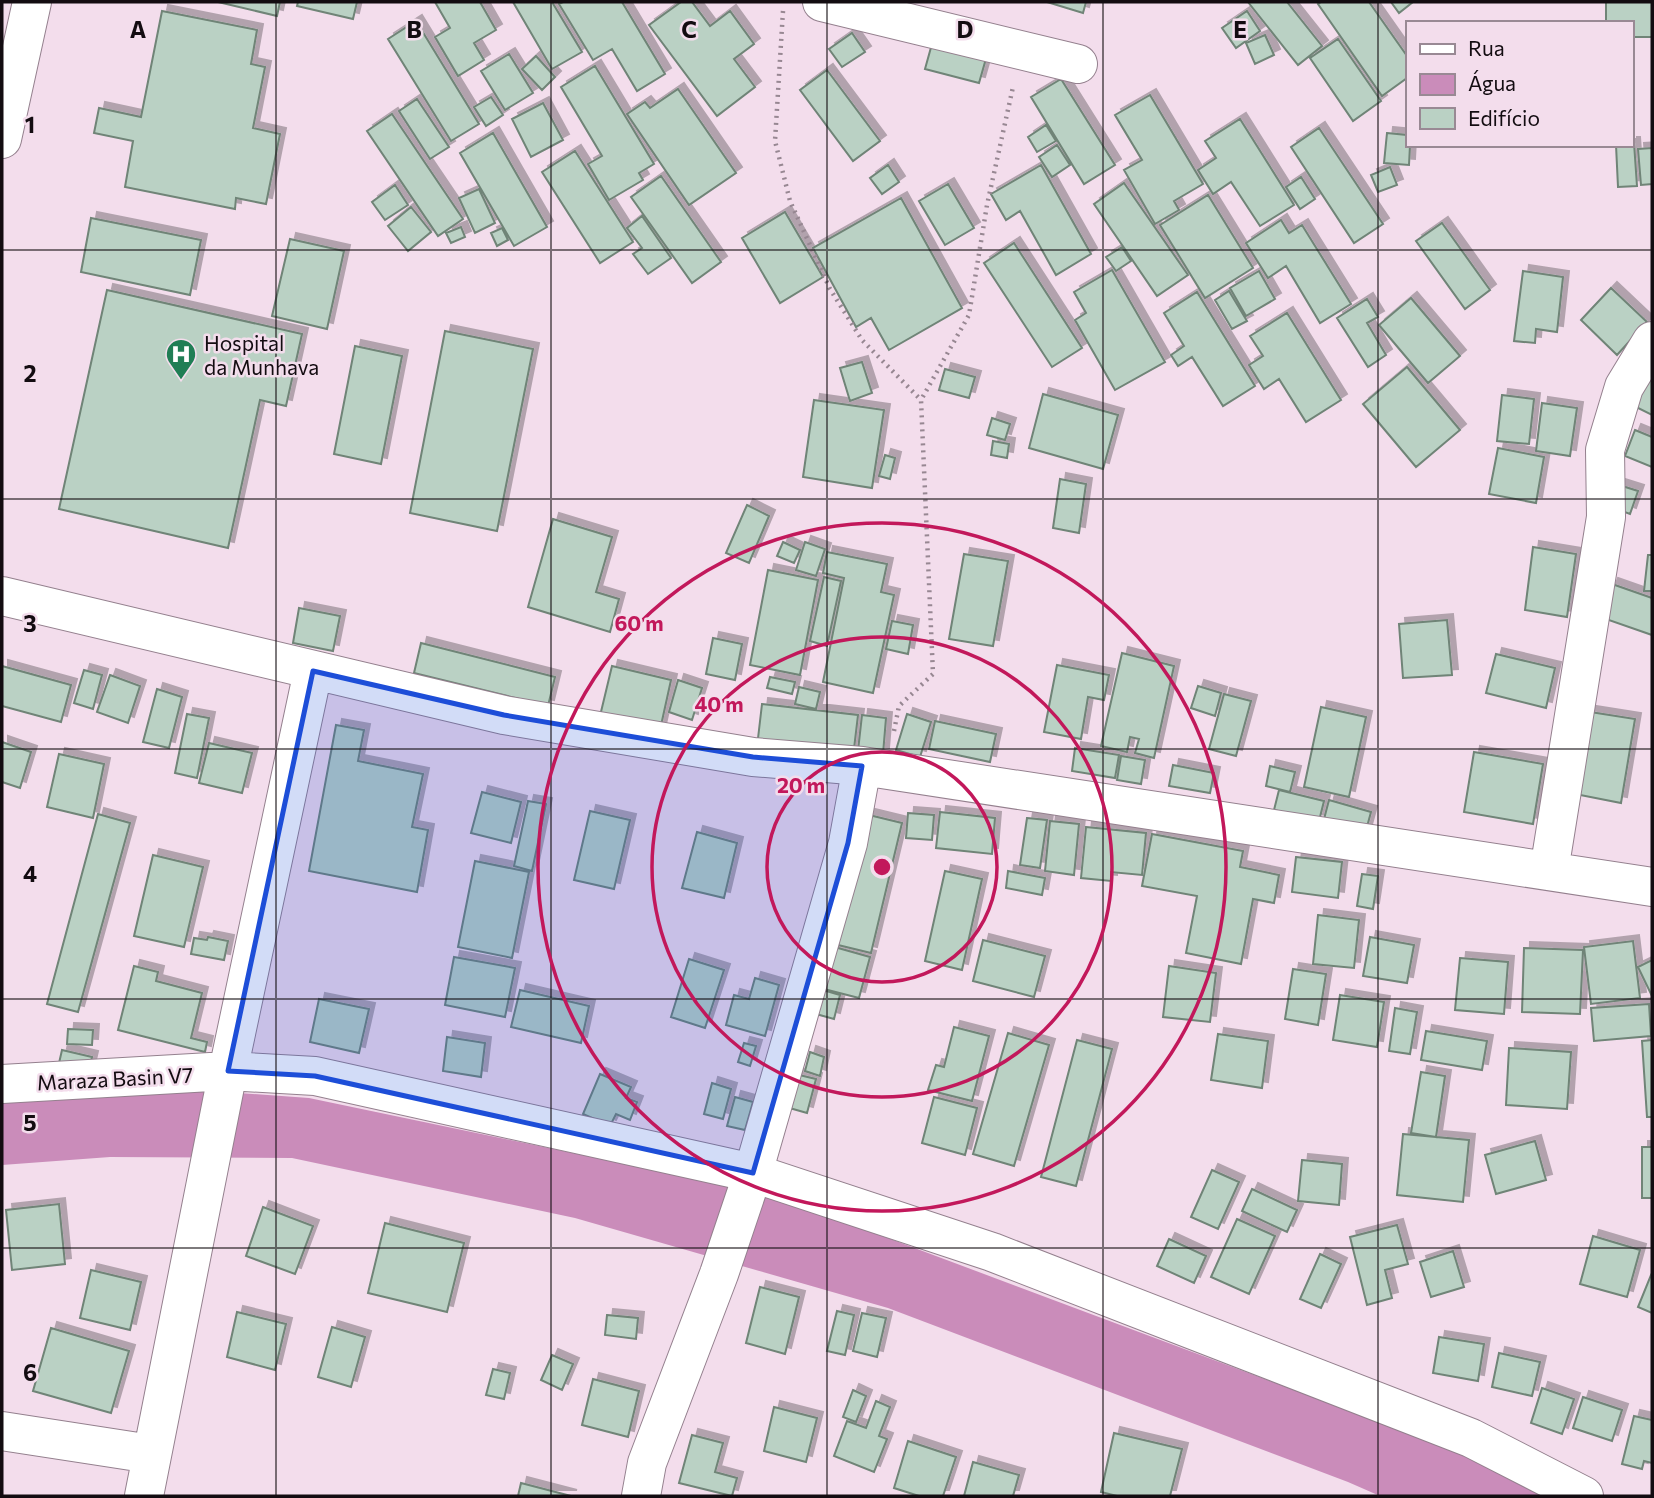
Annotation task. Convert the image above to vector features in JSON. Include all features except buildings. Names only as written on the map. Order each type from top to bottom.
[{"type":"street","points":[[2,139],[32,2]]},
{"type":"street","points":[[822,2],[1078,64]]},
{"type":"street","points":[[1549,871],[1606,517],[1605,450],[1624,387],[1652,341]]},
{"type":"street","points":[[2,596],[313,671],[543,722],[753,757],[874,768],[1652,887]]},
{"type":"street","points":[[144,1496],[228,1071],[313,671]]},
{"type":"street","points":[[641,1496],[647,1463],[719,1274],[753,1173],[848,843],[874,768]]},
{"type":"street","name":"Maraza Basin V7","points":[[2,1084],[228,1071],[314,1076],[753,1173],[992,1252],[1458,1433],[1584,1496]]},
{"type":"street","points":[[2,1431],[151,1454]]},
{"type":"path","points":[[783,2],[775,141],[790,201],[830,289],[862,340],[921,400]]},
{"type":"path","points":[[874,768],[899,706],[933,674],[921,400],[970,315],[987,205],[1021,50]]},
{"type":"highlighted area","points":[[313,671],[504,715],[753,757],[862,766],[848,843],[753,1173],[315,1076],[228,1071]]},
{"type":"water","points":[[185,1089],[309,1098],[773,1195],[1465,1454],[1546,1496],[1380,1496],[888,1308],[575,1218],[292,1158],[110,1157],[2,1165],[2,1103]]},
{"type":"place","name":"Hospital da Munhava","points":[[181,381]]}]
